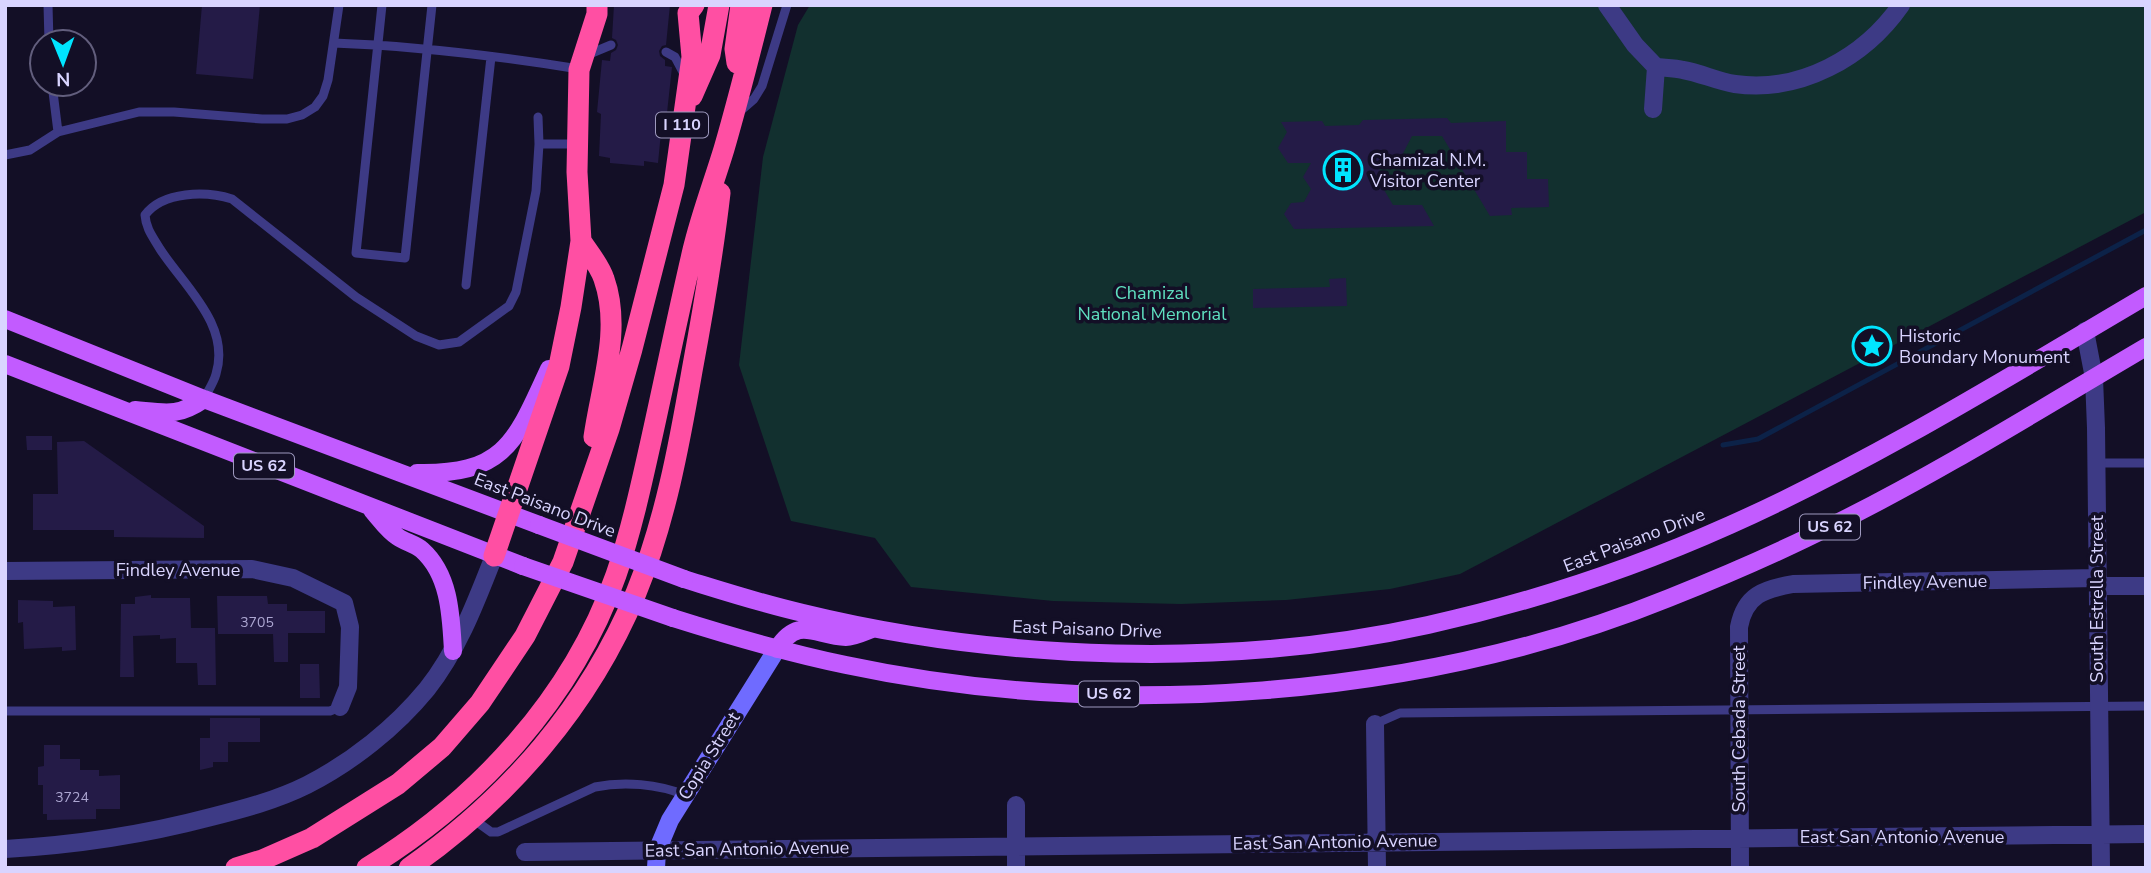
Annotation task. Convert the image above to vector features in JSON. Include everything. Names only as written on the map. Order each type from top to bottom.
[{"type":"highway","points":[[494,556],[559,366],[581,241],[577,144],[581,64],[597,14],[597,5]]},
{"type":"highway","name":"I 110","points":[[588,487],[617,402],[674,185],[692,47],[688,13],[694,5]]},
{"type":"highway","points":[[684,114],[710,55],[719,5]]},
{"type":"highway","points":[[738,93],[735,48],[741,5]]},
{"type":"highway","points":[[737,63],[749,5]]},
{"type":"highway","points":[[367,868],[420,833],[498,764],[564,679],[600,614],[616,574],[631,524],[694,246],[762,5]]},
{"type":"highway","points":[[738,93],[755,63],[772,5]]},
{"type":"highway","points":[[409,868],[473,819],[538,754],[580,698],[605,658],[636,593],[656,535],[682,426],[714,250],[724,147]]},
{"type":"highway","points":[[236,868],[262,860],[312,838],[398,784],[442,747],[480,704],[525,636],[563,562],[588,487],[609,350],[610,299],[603,276],[581,241]]},
{"type":"main road","name":"East Paisano Drive","points":[[5,319],[204,399],[684,579],[803,613],[876,628],[999,646],[1107,653],[1201,653],[1246,651],[1359,638],[1425,626],[1553,593],[1680,547],[1831,476],[1953,410],[2146,296]]},
{"type":"main road","points":[[404,472],[446,473],[469,470],[486,463],[503,451],[516,436],[564,337]]},
{"type":"main road","name":"US 62","points":[[5,364],[494,556],[673,618],[777,649],[849,666],[1020,690],[1098,694],[1260,691],[1321,685],[1475,658],[1582,629],[1665,600],[1747,566],[1833,525],[2146,347]]},
{"type":"main road","points":[[111,407],[172,414],[187,410],[204,399]]},
{"type":"main road","points":[[369,507],[395,536],[420,549],[435,566],[448,598],[453,651]]},
{"type":"main road","points":[[777,649],[790,633],[799,630],[814,630],[847,638],[876,628]]},
{"type":"main road","name":"Copia Street","points":[[657,860],[670,820],[777,649]]},
{"type":"street","points":[[1607,5],[1635,45],[1656,67],[1683,70],[1736,84],[1776,84],[1824,71],[1875,37],[1901,5]]},
{"type":"street","points":[[1653,109],[1656,67]]},
{"type":"street","name":"South Estrella Street","points":[[2085,331],[2094,378],[2101,868]]},
{"type":"street","points":[[5,849],[124,837],[248,807],[306,785],[354,757],[398,721],[428,687],[453,651],[494,556]]},
{"type":"street","name":"Findley Avenue","points":[[5,571],[252,569],[293,578],[344,603],[350,627],[348,687],[340,707]]},
{"type":"street","name":"Findley Avenue","points":[[1756,595],[1793,584],[2096,582],[2146,586]]},
{"type":"street","name":"South Cebada Street","points":[[1740,868],[1739,627],[1741,613],[1756,595]]},
{"type":"street","points":[[1375,723],[1377,868]]},
{"type":"street","points":[[1016,805],[1016,868]]},
{"type":"street","name":"East San Antonio Avenue","points":[[524,852],[657,860],[1016,846],[2146,834]]},
{"type":"lane","points":[[48,5],[49,28]]},
{"type":"lane","points":[[5,155],[30,150],[58,132],[139,112],[262,119],[287,119],[302,115],[314,107],[323,96],[334,43],[338,5]]},
{"type":"lane","points":[[382,5],[356,253],[405,258],[432,5]]},
{"type":"lane","points":[[732,117],[754,99],[762,86],[787,5]]},
{"type":"lane","points":[[334,43],[581,64],[605,46],[611,45]]},
{"type":"lane","points":[[666,52],[675,57],[687,82]]},
{"type":"lane","points":[[466,285],[491,57]]},
{"type":"lane","points":[[54,98],[58,132]]},
{"type":"lane","points":[[204,399],[216,375],[218,340],[212,321],[175,272],[146,226],[145,215],[152,205],[195,193],[214,193],[232,200],[356,297],[416,335],[439,345],[460,342],[509,306],[516,292],[536,191],[538,117]]},
{"type":"lane","points":[[539,144],[577,144]]},
{"type":"lane","points":[[2096,463],[2146,463]]},
{"type":"lane","points":[[1375,723],[1400,713],[2146,706]]},
{"type":"lane","points":[[5,712],[330,711],[340,707]]},
{"type":"lane","points":[[473,819],[491,832],[498,832],[595,787],[608,784],[664,787],[685,795]]},
{"type":"green space","name":"Chamizal National Memorial","points":[[810,5],[2146,5],[2146,212],[1460,574],[1390,589],[1286,600],[1181,604],[1053,601],[911,587],[875,538],[791,521],[739,365],[763,157],[798,25]]},
{"type":"building","points":[[202,5],[260,5],[253,79],[196,74]]},
{"type":"building","points":[[614,5],[670,5],[666,45],[659,51],[665,60],[665,66],[672,67],[658,163],[644,161],[644,166],[610,163],[610,158],[599,156],[601,114],[597,112],[602,60],[610,61],[611,53],[618,45],[612,38]]},
{"type":"building","name":"Chamizal N.M. Visitor Center","points":[[1447,118],[1451,123],[1506,121],[1506,152],[1527,152],[1527,179],[1548,179],[1549,207],[1511,208],[1512,215],[1490,216],[1442,136],[1412,136],[1399,161],[1375,162],[1384,178],[1380,183],[1393,205],[1422,205],[1434,226],[1294,229],[1284,214],[1291,203],[1304,202],[1311,189],[1303,177],[1311,163],[1288,163],[1278,148],[1287,132],[1281,122],[1322,121],[1325,126],[1359,125],[1363,120]]},
{"type":"building","points":[[1346,278],[1347,306],[1253,308],[1253,289],[1330,287],[1329,279]]},
{"type":"building","points":[[26,436],[52,436],[52,450],[27,450]]},
{"type":"building","points":[[84,441],[204,526],[204,538],[114,537],[114,530],[33,530],[33,494],[58,494],[57,442]]},
{"type":"building","points":[[151,595],[151,598],[190,598],[191,628],[215,628],[216,685],[198,685],[197,663],[176,663],[176,638],[160,639],[160,635],[133,636],[134,677],[120,677],[121,604],[135,604],[135,597]]},
{"type":"building","points":[[217,596],[267,596],[268,604],[287,604],[287,611],[325,611],[325,633],[288,633],[288,662],[274,662],[273,634],[218,634]]},
{"type":"building","points":[[18,600],[53,601],[53,607],[75,606],[76,650],[62,651],[62,647],[24,649],[23,622],[18,623]]},
{"type":"building","points":[[300,664],[319,664],[320,698],[300,698]]},
{"type":"building","points":[[210,718],[260,718],[260,742],[228,742],[228,762],[213,762],[213,767],[200,770],[200,738],[210,738]]},
{"type":"building","points":[[44,745],[60,745],[60,759],[80,759],[80,770],[99,770],[99,776],[120,775],[120,809],[96,809],[96,819],[47,820],[47,814],[43,814],[43,785],[38,785],[38,767],[44,766]]},
{"type":"waterway","points":[[1723,445],[1758,439],[2146,230]]},
{"type":"place","name":"Chamizal N.M. Visitor Center","points":[[1343,170]]},
{"type":"place","name":"Historic Boundary Monument","points":[[1872,346]]}]
